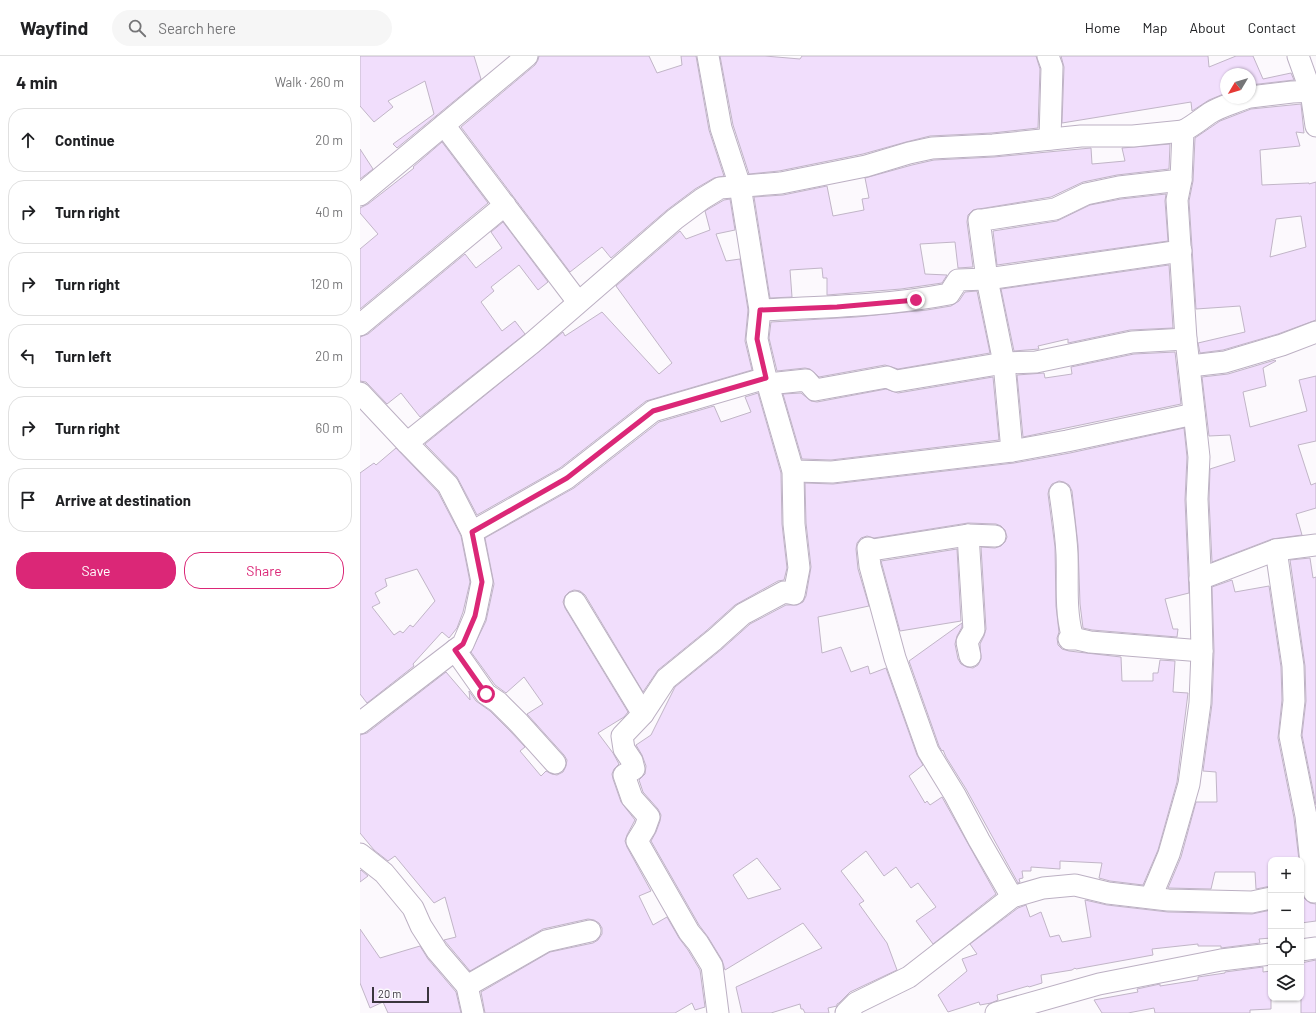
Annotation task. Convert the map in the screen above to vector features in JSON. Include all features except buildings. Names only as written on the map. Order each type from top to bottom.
[{"type":"street","points":[[708,56],[721,128],[740,186],[760,310],[757,339],[767,381],[793,471],[794,524],[799,568],[794,594],[784,592],[743,614],[666,679],[643,714],[622,736],[624,749],[632,760],[634,769],[624,775],[632,798],[649,817],[646,828],[637,841],[690,932],[712,966],[718,1013]]},
{"type":"street","points":[[1048,56],[1052,66],[1050,139]]},
{"type":"street","points":[[1298,56],[1314,92],[1316,126]]},
{"type":"street","points":[[360,194],[444,125],[515,60]]},
{"type":"street","points":[[1256,96],[1292,92],[1314,92]]},
{"type":"street","points":[[407,444],[532,343],[675,219],[720,188],[781,183],[866,166],[909,152],[932,148],[993,145],[1082,136],[1133,136],[1183,131],[1210,113],[1231,104]]},
{"type":"street","points":[[444,125],[578,302]]},
{"type":"street","points":[[1151,897],[1169,854],[1189,784],[1200,703],[1202,651],[1197,499],[1199,457],[1186,339],[1177,200],[1181,180],[1183,131]]},
{"type":"street","points":[[1012,451],[1004,364],[986,279],[978,220],[1055,209],[1086,194],[1118,187],[1181,180]]},
{"type":"street","points":[[360,325],[506,205]]},
{"type":"street","points":[[760,310],[837,307],[916,300],[948,294],[958,280],[986,279],[1181,251]]},
{"type":"street","points":[[1190,366],[1225,362],[1282,345],[1316,332]]},
{"type":"street","points":[[472,532],[567,478],[653,411],[767,381],[806,380],[815,390],[887,377],[896,381],[1004,364],[1036,362],[1132,342],[1186,339]]},
{"type":"street","points":[[360,393],[407,444],[448,485],[472,532],[482,582],[475,616],[463,644],[360,723]]},
{"type":"street","points":[[793,471],[832,472],[1012,451],[1194,414]]},
{"type":"street","points":[[1060,493],[1067,554],[1069,626],[1072,634],[1069,639],[1202,651]]},
{"type":"street","points":[[968,535],[974,630],[967,642],[970,656]]},
{"type":"street","points":[[995,536],[968,535],[872,550],[868,548],[870,566],[895,658],[928,751],[956,795],[979,840],[1012,897]]},
{"type":"street","points":[[1200,579],[1276,550],[1316,545]]},
{"type":"street","points":[[1276,550],[1293,666],[1294,701],[1290,736],[1306,816],[1310,893]]},
{"type":"street","points":[[575,602],[643,714]]},
{"type":"street","points":[[455,650],[486,694],[498,702],[519,723],[554,763]]},
{"type":"street","points":[[360,854],[384,873],[414,908],[421,926],[437,951],[467,986],[472,1013]]},
{"type":"street","points":[[846,1013],[856,1003],[909,977],[1012,897],[1043,888],[1076,885],[1108,894],[1151,897],[1168,900],[1252,902],[1268,899]]},
{"type":"street","points":[[467,986],[546,941],[590,931]]},
{"type":"street","points":[[1304,950],[1316,948]]},
{"type":"street","points":[[996,1013],[1099,984],[1221,960],[1268,954]]},
{"type":"route","points":[[486,694],[455,650],[463,644],[475,616],[482,582],[472,532],[567,478],[653,411],[766,378],[757,339],[760,310],[837,307],[916,300]]}]
